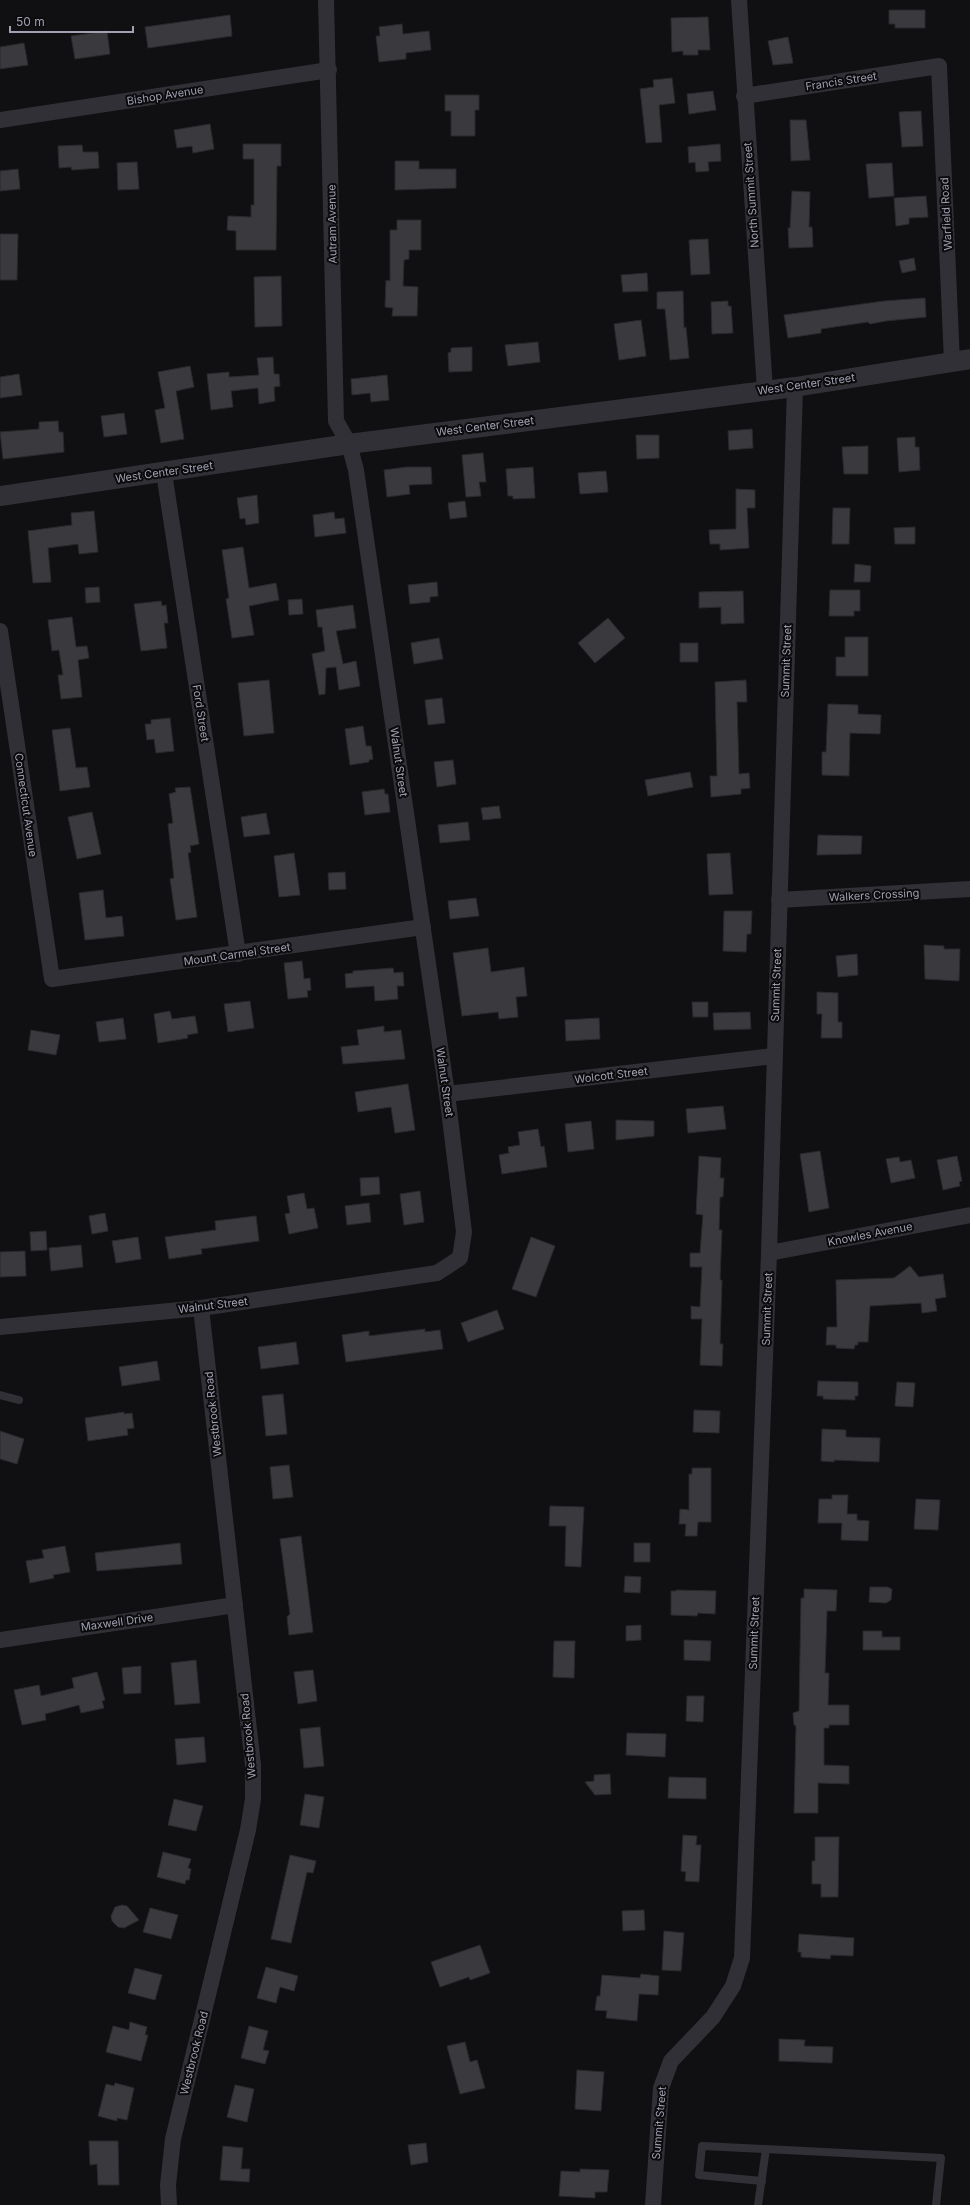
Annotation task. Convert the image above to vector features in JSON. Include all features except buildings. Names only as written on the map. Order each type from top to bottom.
[{"type":"street","name":"Autram Avenue","points":[[326,0],[329,70],[336,420],[349,444]]},
{"type":"street","name":"North Summit Street","points":[[739,0],[744,96],[765,390]]},
{"type":"street","name":"Francis Street","points":[[744,96],[939,66]]},
{"type":"street","name":"Warfield Road","points":[[939,66],[961,361]]},
{"type":"street","name":"Bishop Avenue","points":[[0,120],[329,70]]},
{"type":"street","name":"West Center Street","points":[[0,496],[164,473],[349,444],[795,387],[961,361]]},
{"type":"street","name":"Summit Street","points":[[653,2205],[661,2088],[671,2061],[713,2017],[733,1986],[742,1958],[769,1254],[795,387]]},
{"type":"street","name":"Walnut Street","points":[[0,1328],[201,1308],[437,1273],[460,1258],[464,1232],[448,1094],[356,470],[349,444]]},
{"type":"street","name":"Ford Street","points":[[164,473],[238,954]]},
{"type":"street","name":"Connecticut Avenue","points":[[0,631],[52,979]]},
{"type":"street","name":"Walkers Crossing","points":[[779,900],[970,889]]},
{"type":"street","name":"Mount Carmel Street","points":[[52,979],[423,927]]},
{"type":"street","name":"Wolcott Street","points":[[448,1094],[774,1056]]},
{"type":"street","name":"Knowles Avenue","points":[[769,1254],[970,1215]]},
{"type":"street","name":"Westbrook Road","points":[[169,2205],[168,2185],[173,2139],[248,1830],[253,1799],[253,1764],[201,1308]]},
{"type":"street","name":"Maxwell Drive","points":[[0,1640],[234,1605]]},
{"type":"lane","points":[[0,1395],[19,1400]]},
{"type":"lane","points":[[762,2181],[699,2175],[702,2146],[941,2158],[936,2205]]},
{"type":"lane","points":[[758,2205],[766,2149]]}]
